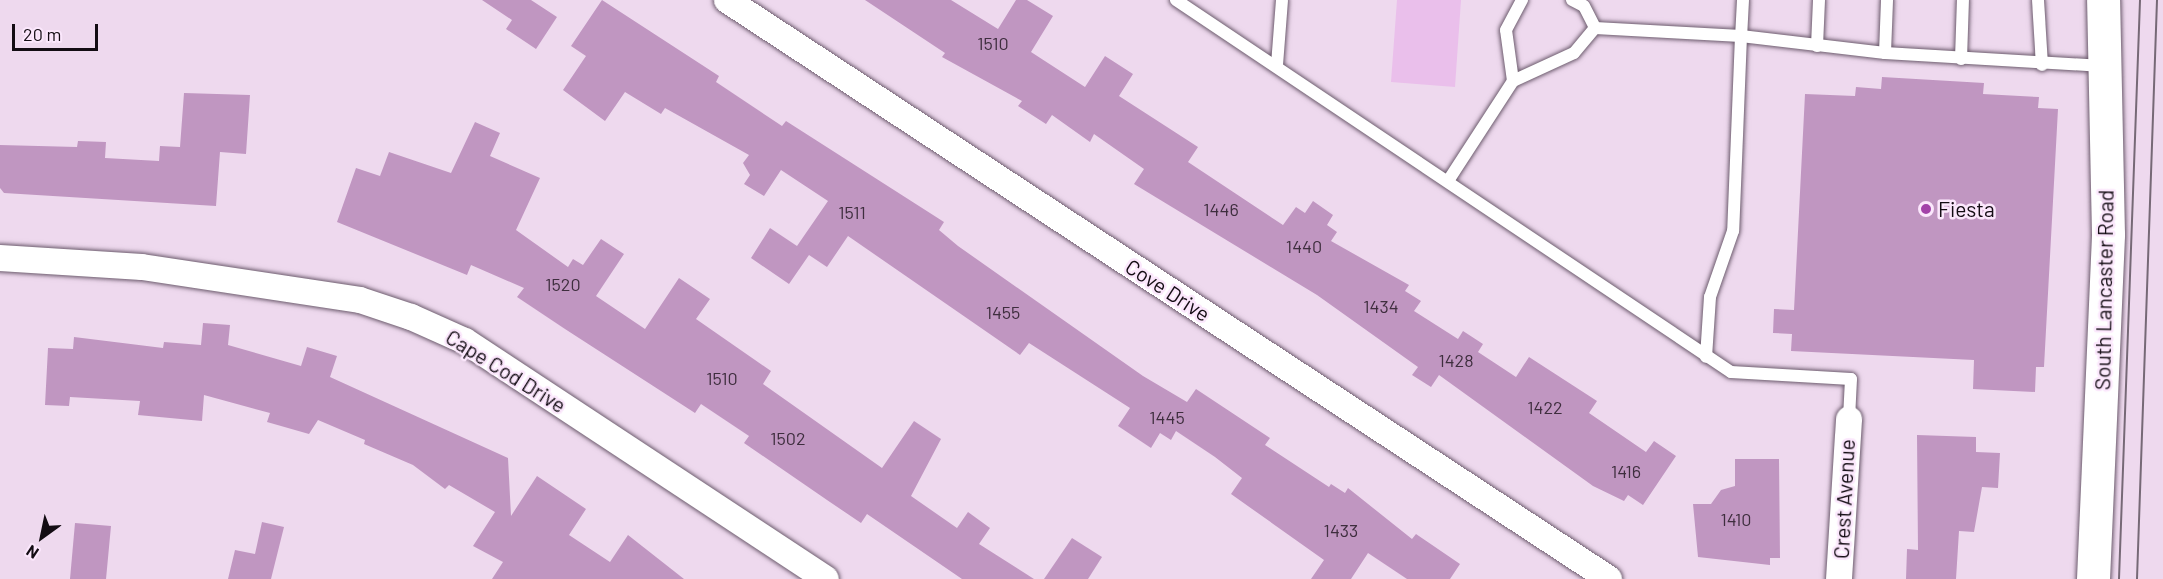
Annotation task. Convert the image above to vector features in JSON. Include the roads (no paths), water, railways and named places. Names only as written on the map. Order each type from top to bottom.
[{"type":"main road","name":"South Lancaster Road","points":[[2093,579],[2108,234],[2103,0]]},
{"type":"street","name":"Cove Drive","points":[[727,0],[1610,579]]},
{"type":"street","name":"Cape Cod Drive","points":[[0,258],[142,267],[360,300],[411,317],[465,341],[826,579]]},
{"type":"street","name":"Crest Avenue","points":[[1839,579],[1849,419]]},
{"type":"lane","points":[[1176,0],[1277,65],[1731,372],[1851,380],[1849,419]]},
{"type":"lane","points":[[1277,65],[1282,0]]},
{"type":"lane","points":[[1513,81],[1506,30],[1522,0]]},
{"type":"lane","points":[[1572,0],[1584,6],[1595,28]]},
{"type":"lane","points":[[1706,357],[1710,297],[1733,231],[1743,0]]},
{"type":"lane","points":[[1817,46],[1819,0]]},
{"type":"lane","points":[[1885,53],[1887,0]]},
{"type":"lane","points":[[1961,59],[1963,0]]},
{"type":"lane","points":[[2038,0],[2042,65]]},
{"type":"lane","points":[[1448,181],[1513,81],[1574,53],[1595,28]]},
{"type":"lane","points":[[1595,28],[1741,36],[1817,46],[1961,59],[2042,65],[2103,66]]},
{"type":"tram line","points":[[2119,579],[2140,0]]},
{"type":"tram line","points":[[2137,579],[2157,0]]},
{"type":"place","name":"Fiesta","points":[[1926,209]]}]
